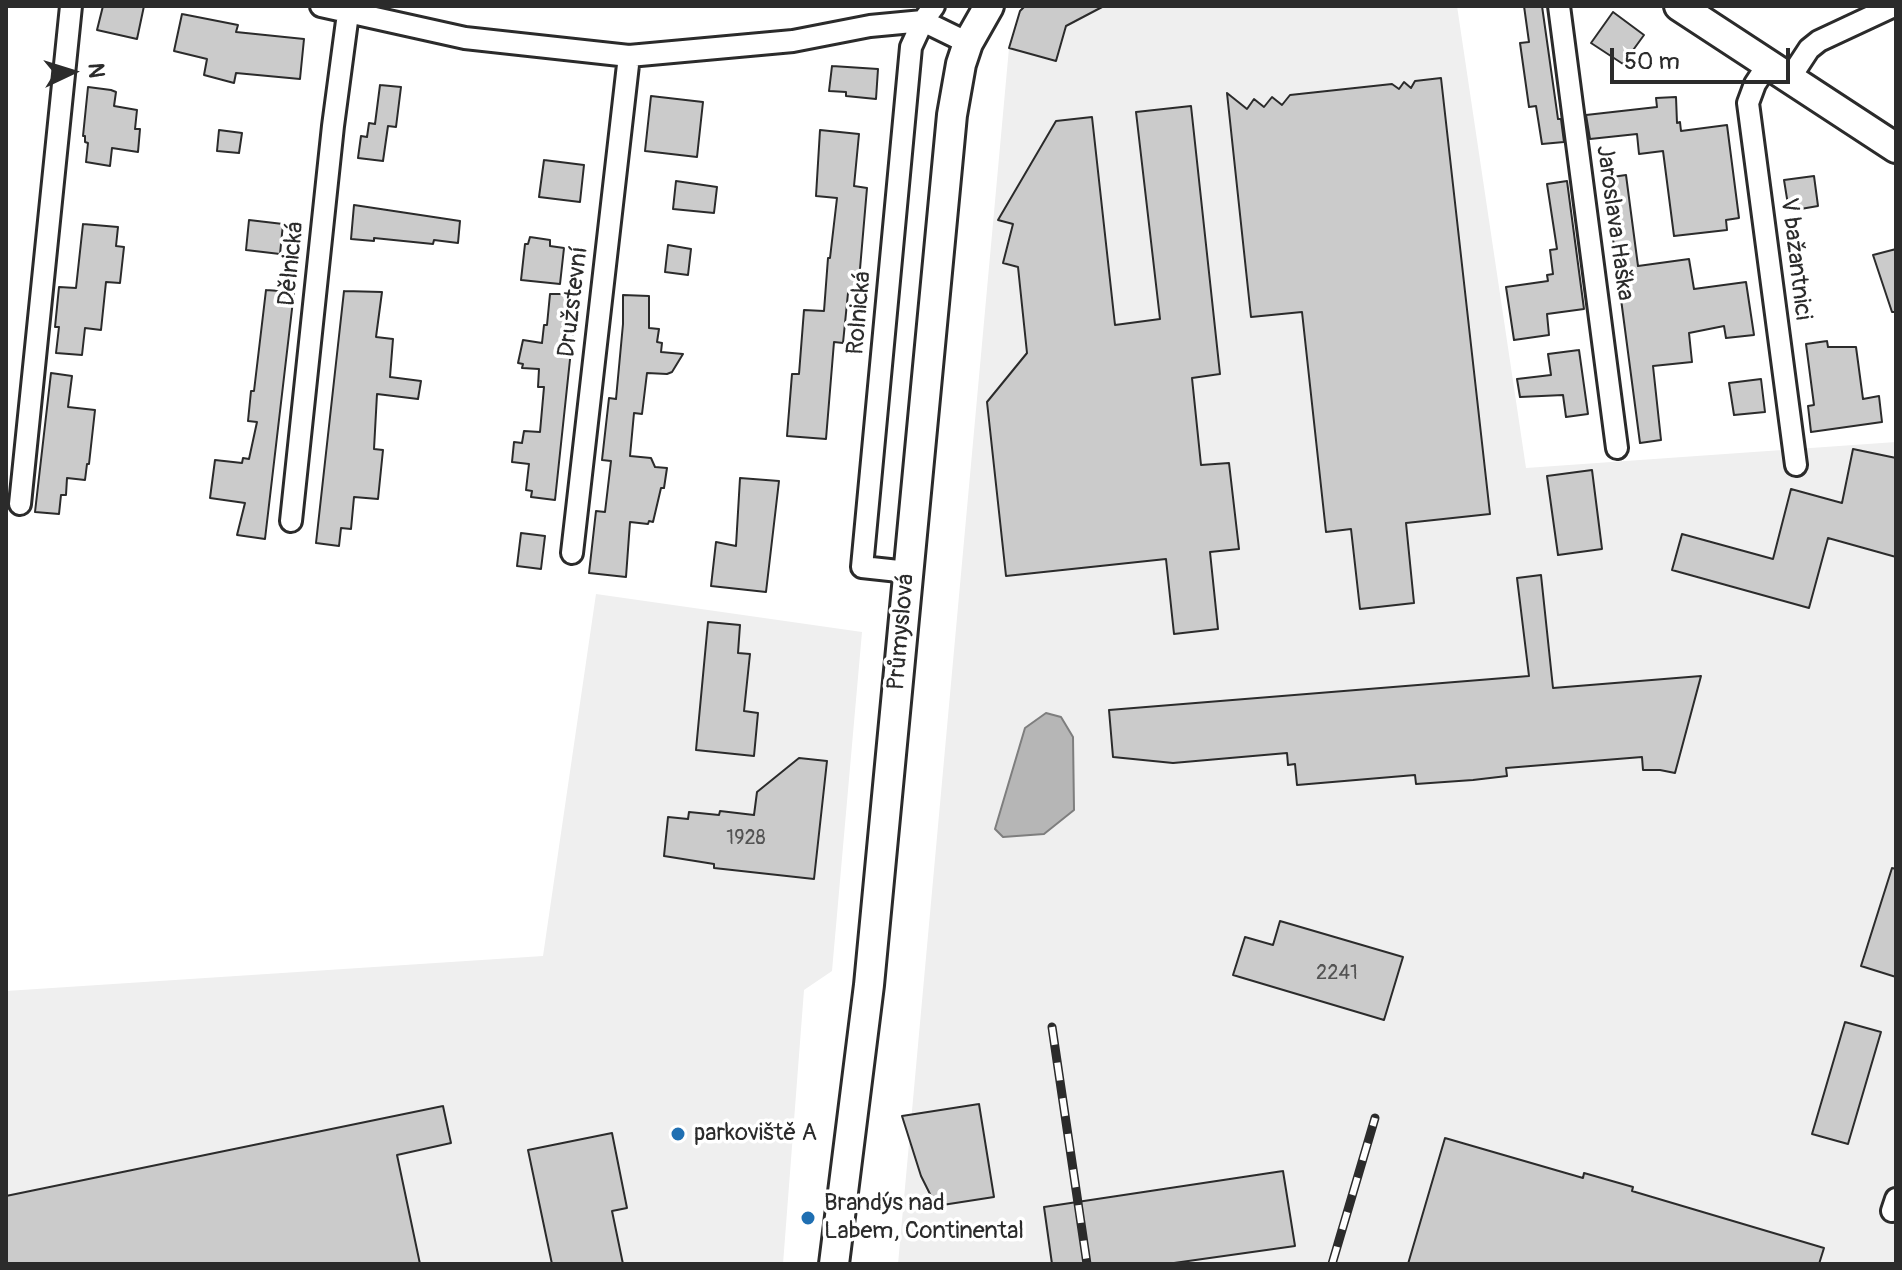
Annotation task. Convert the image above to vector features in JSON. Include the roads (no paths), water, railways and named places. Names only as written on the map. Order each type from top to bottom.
[{"type":"main road","name":"Průmyslová","points":[[834,1264],[869,985],[956,80],[968,43],[989,6]]},
{"type":"main road","points":[[1679,6],[1896,148]]},
{"type":"street","points":[[20,504],[71,6]]},
{"type":"street","points":[[321,6],[348,9],[465,38],[629,56],[793,41],[929,13],[968,43]]},
{"type":"street","name":"Jaroslava Haška","points":[[1559,6],[1617,448]]},
{"type":"street","name":"V bažantnici","points":[[1796,465],[1748,103],[1755,84],[1801,59],[1819,41],[1894,6]]},
{"type":"street","name":"Dělnická","points":[[291,521],[348,9]]},
{"type":"street","name":"Rolnická","points":[[908,572],[862,567],[911,47],[929,13]]},
{"type":"street","name":"Družstevní","points":[[572,553],[629,56]]},
{"type":"railway","points":[[1052,1027],[1087,1264]]},
{"type":"railway","points":[[1332,1264],[1375,1118]]},
{"type":"place","name":"parkoviště A","points":[[678,1134]]},
{"type":"place","name":"Brandýs nad Labem, Continental","points":[[808,1218]]}]
